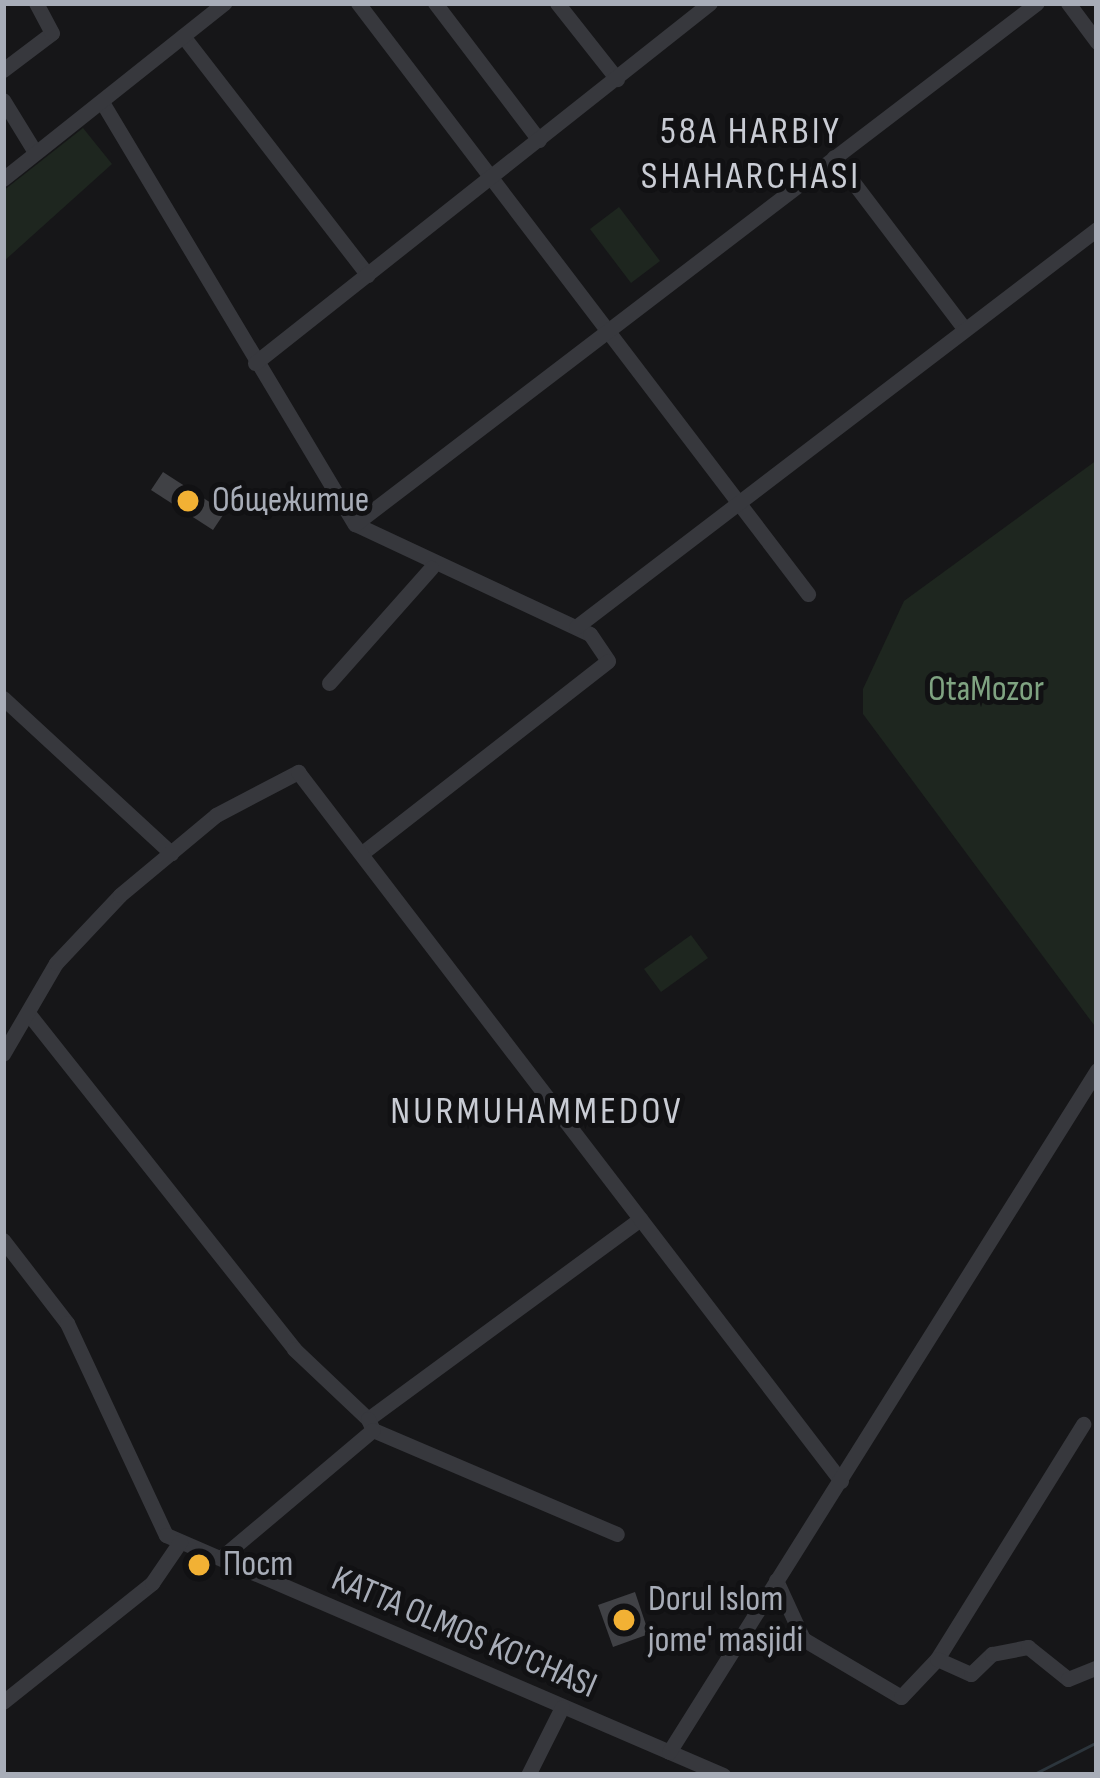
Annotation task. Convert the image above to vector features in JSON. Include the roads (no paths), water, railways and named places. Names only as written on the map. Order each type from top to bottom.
[{"type":"street","points":[[3,70],[52,33],[36,3]]},
{"type":"street","points":[[3,178],[224,3]]},
{"type":"street","points":[[358,3],[808,594]]},
{"type":"street","points":[[434,3],[539,140]]},
{"type":"street","points":[[557,3],[616,79]]},
{"type":"street","points":[[255,363],[710,3]]},
{"type":"street","points":[[355,524],[1037,3]]},
{"type":"street","points":[[1068,3],[1097,42]]},
{"type":"street","points":[[183,36],[368,275]]},
{"type":"street","points":[[3,100],[35,152]]},
{"type":"street","points":[[102,101],[355,524],[431,568],[576,627],[608,661],[362,854]]},
{"type":"street","points":[[834,157],[964,328]]},
{"type":"street","points":[[576,627],[1097,229]]},
{"type":"street","points":[[329,683],[431,568]]},
{"type":"street","points":[[3,698],[171,853]]},
{"type":"street","points":[[3,1054],[56,962],[171,853],[285,770],[298,772],[841,1480]]},
{"type":"street","points":[[28,1012],[294,1349],[370,1424],[617,1534]]},
{"type":"street","points":[[669,1751],[1097,1070]]},
{"type":"street","points":[[223,1557],[370,1424],[640,1219]]},
{"type":"street","name":"KATTA OLMOS KO'CHASI","points":[[3,1240],[67,1323],[143,1503],[180,1542],[723,1775]]},
{"type":"street","points":[[776,1580],[803,1639],[842,1670],[901,1697],[938,1659],[1083,1424]]},
{"type":"street","points":[[3,1702],[152,1583],[180,1542]]},
{"type":"street","points":[[938,1659],[971,1674],[992,1654],[1028,1646],[1068,1678],[1097,1667]]},
{"type":"street","points":[[528,1775],[562,1707]]},
{"type":"waterway","points":[[1032,1775],[1097,1742]]},
{"type":"place","name":"Общежитие","points":[[188,501]]},
{"type":"place","name":"Пост","points":[[199,1565]]},
{"type":"place","name":"Dorul Islom jome' masjidi","points":[[624,1620]]},
{"type":"district","name":"58A HARBIY SHAHARCHASI","points":[[751,156]]},
{"type":"district","name":"NURMUHAMMEDOV","points":[[537,1112]]},
{"type":"park label","name":"OtaMozor","points":[[986,690]]}]
